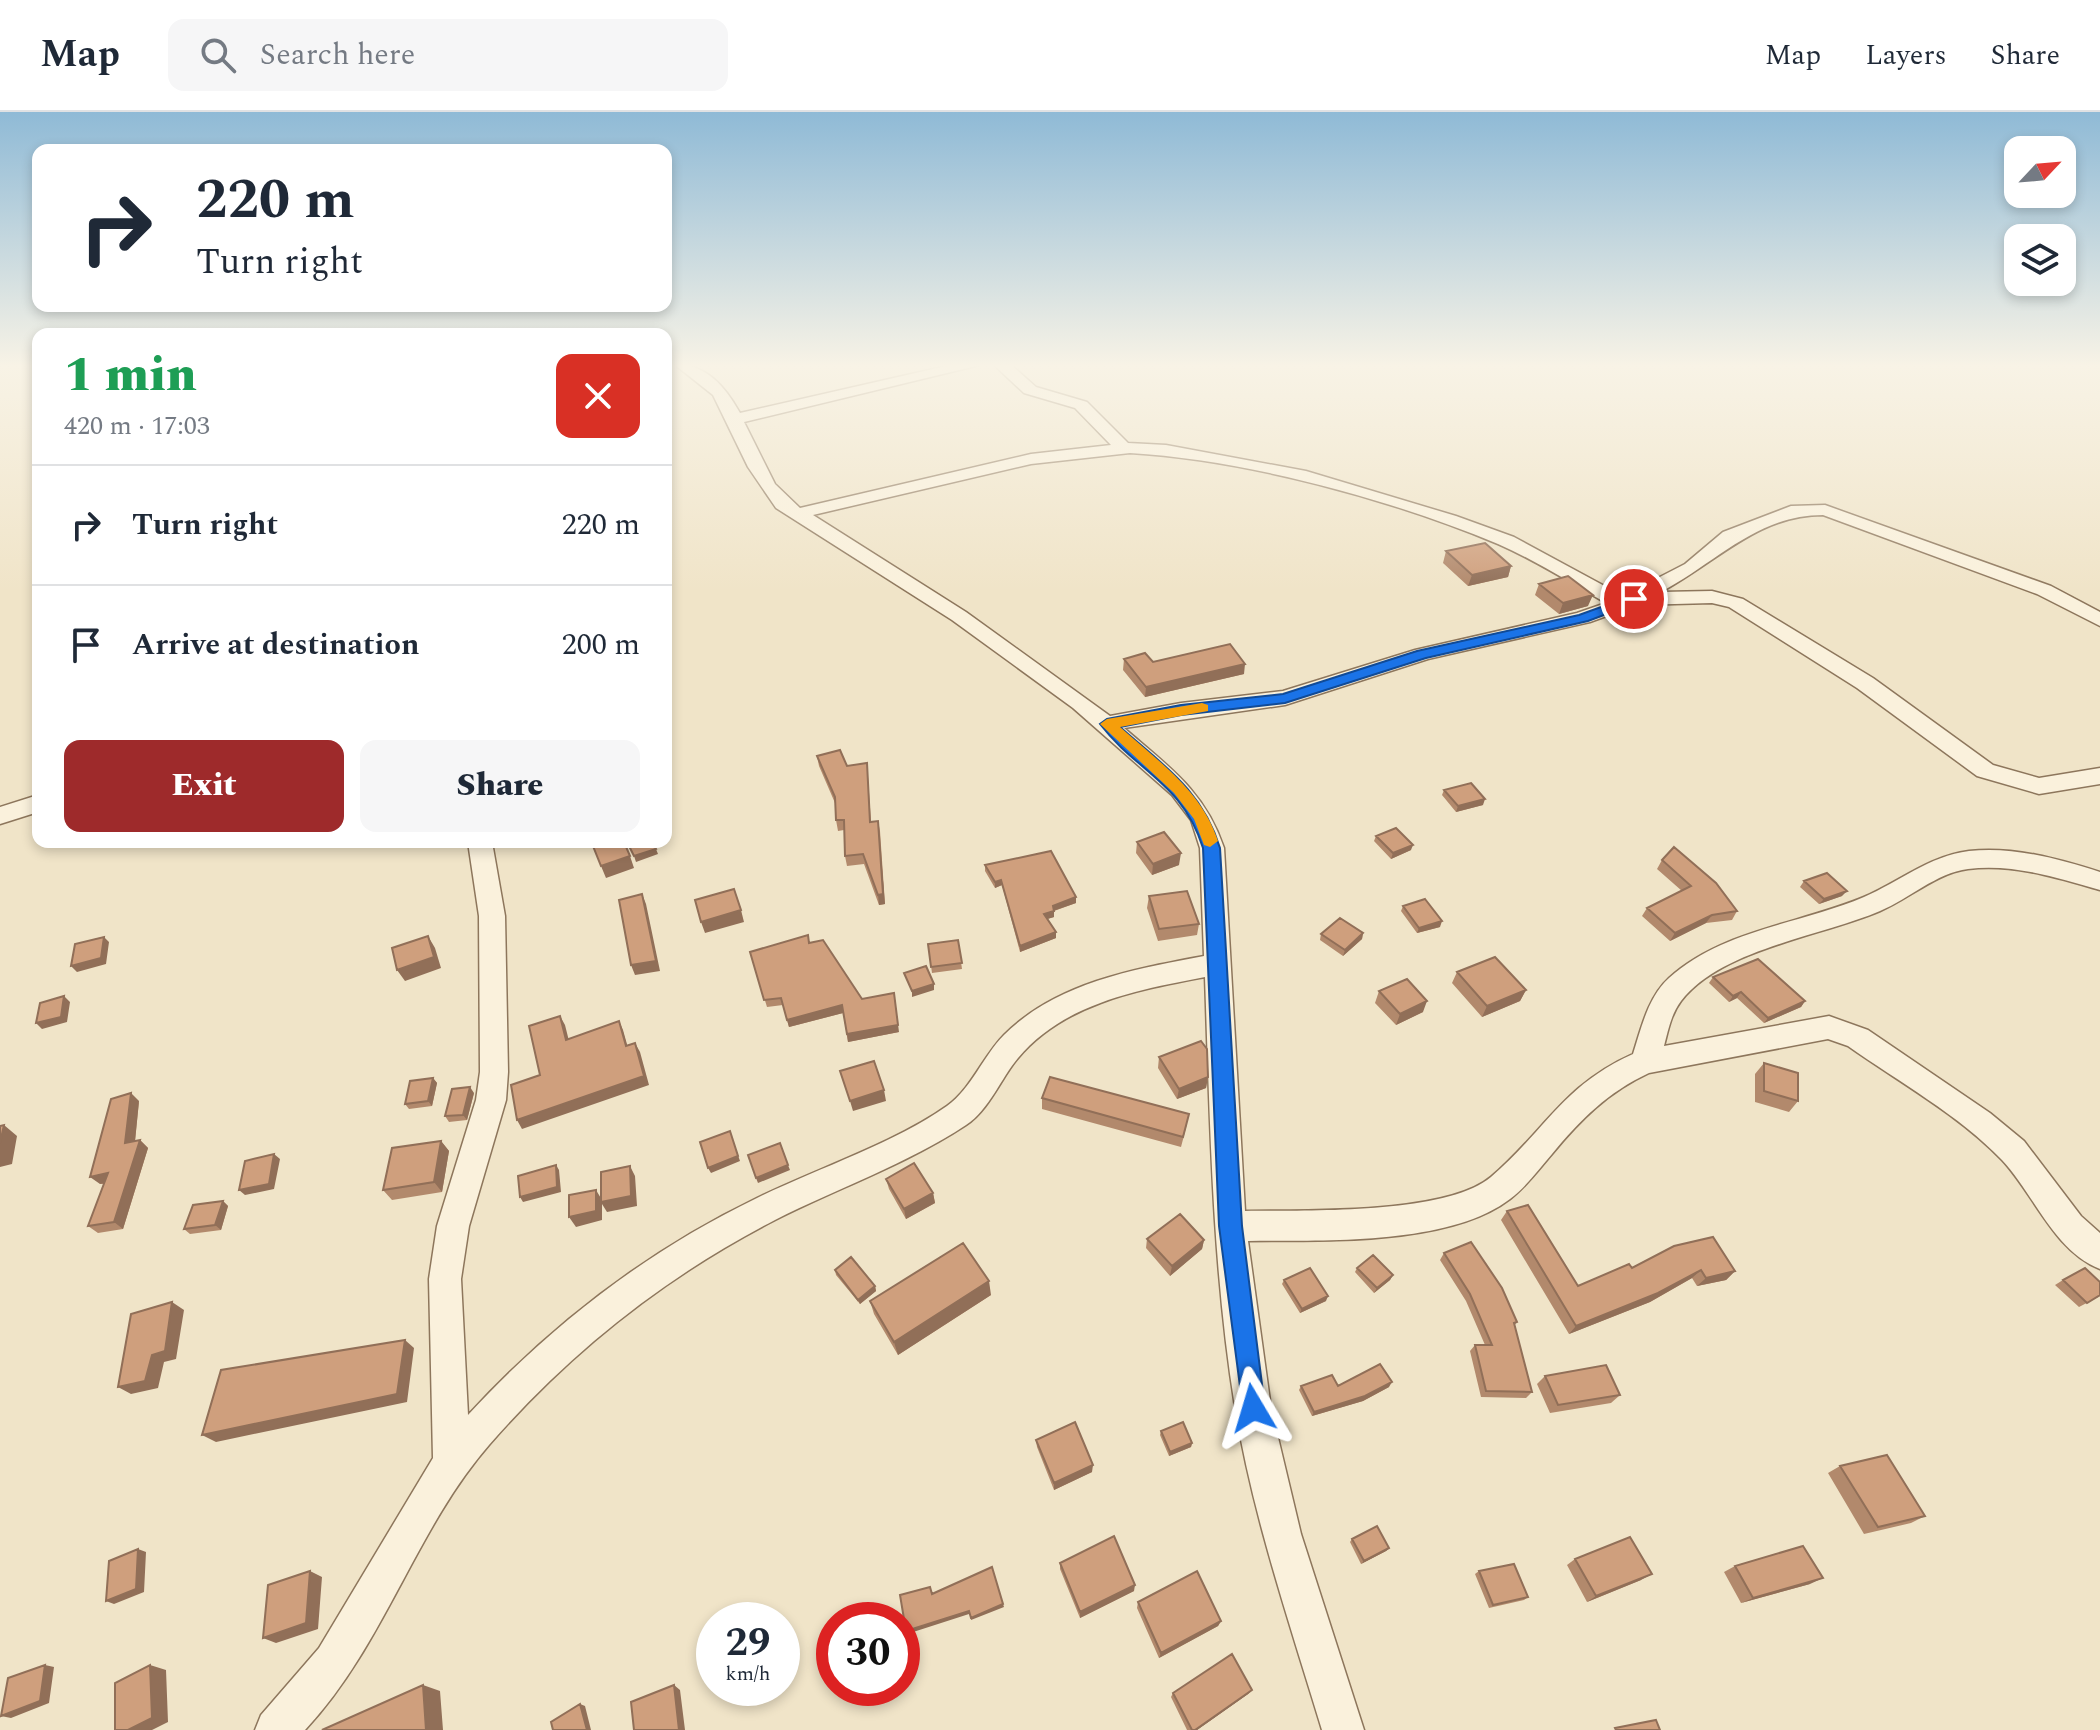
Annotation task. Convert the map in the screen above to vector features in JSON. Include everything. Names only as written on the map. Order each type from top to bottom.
[{"type":"street","points":[[744,440],[763,485],[796,514],[983,631],[1107,724],[1180,789],[1202,818],[1212,848],[1230,1226],[1253,1408],[1282,1534],[1343,1730]]},
{"type":"street","points":[[1115,440],[1124,449]]},
{"type":"street","points":[[796,514],[1031,459],[1124,449],[1166,450],[1245,464],[1367,493],[1507,541],[1628,602],[1712,597],[1736,603],[1865,683],[1985,771],[2039,786],[2100,776]]},
{"type":"street","points":[[1107,724],[1181,710],[1285,698],[1422,654],[1583,618],[1628,602],[1692,568],[1730,536],[1797,510],[1810,509],[1884,530],[2036,587],[2100,620]]},
{"type":"street","points":[[0,816],[32,805]]},
{"type":"street","points":[[452,1466],[445,1279],[453,1226],[491,1100],[494,1072],[492,916],[481,848]]},
{"type":"street","points":[[1645,1062],[1661,1014],[1677,987],[1710,963],[1751,944],[1877,903],[1947,864],[1971,860],[2013,862],[2100,881]]},
{"type":"street","points":[[276,1730],[322,1679],[473,1436],[546,1361],[627,1293],[736,1224],[959,1114],[979,1094],[1014,1043],[1043,1018],[1076,999],[1116,985],[1216,964]]},
{"type":"street","points":[[1230,1226],[1329,1224],[1449,1211],[1479,1201],[1499,1189],[1586,1093],[1619,1071],[1645,1062],[1816,1028],[1842,1029],[1979,1122],[2013,1151],[2070,1226],[2100,1254]]},
{"type":"building","points":[[1485,543],[1511,566],[1472,575],[1446,551]]},
{"type":"building","points":[[1568,576],[1593,595],[1563,603],[1539,584]]},
{"type":"building","points":[[1230,644],[1245,664],[1146,687],[1124,659],[1145,653],[1153,662]]},
{"type":"building","points":[[840,750],[847,766],[867,763],[870,822],[878,821],[883,894],[878,895],[863,854],[845,856],[844,820],[836,820],[835,797],[817,756]]},
{"type":"building","points":[[1471,783],[1485,799],[1458,806],[1444,790]]},
{"type":"building","points":[[1396,828],[1413,845],[1393,853],[1376,836]]},
{"type":"building","points":[[1164,832],[1181,853],[1153,864],[1137,842]]},
{"type":"building","points":[[1674,847],[1716,883],[1737,911],[1712,915],[1675,933],[1647,908],[1691,886],[1662,860]]},
{"type":"building","points":[[594,848],[627,848],[630,856],[601,866]]},
{"type":"building","points":[[630,848],[656,849],[634,856]]},
{"type":"building","points":[[1051,851],[1076,897],[1053,906],[1054,911],[1044,914],[1056,932],[1020,946],[1001,880],[995,882],[985,865]]},
{"type":"building","points":[[1827,873],[1847,891],[1824,899],[1804,881]]},
{"type":"building","points":[[734,889],[741,910],[701,922],[695,900]]},
{"type":"building","points":[[1187,891],[1199,924],[1159,929],[1149,896]]},
{"type":"building","points":[[642,894],[656,961],[631,965],[619,900]]},
{"type":"building","points":[[1425,899],[1442,921],[1419,928],[1403,906]]},
{"type":"building","points":[[1340,918],[1363,933],[1345,950],[1321,934]]},
{"type":"building","points":[[808,935],[809,943],[823,940],[862,999],[894,993],[898,1025],[847,1034],[842,1005],[787,1020],[781,998],[764,1000],[750,952]]},
{"type":"building","points":[[428,936],[434,957],[397,970],[392,948]]},
{"type":"building","points":[[104,937],[101,958],[71,966],[75,944]]},
{"type":"building","points":[[958,940],[962,963],[931,967],[928,944]]},
{"type":"building","points":[[1495,957],[1526,990],[1487,1006],[1457,972]]},
{"type":"building","points":[[1758,959],[1805,1001],[1768,1018],[1741,992],[1733,996],[1713,977]]},
{"type":"building","points":[[926,966],[934,984],[912,991],[904,973]]},
{"type":"building","points":[[1407,979],[1427,1001],[1400,1014],[1379,991]]},
{"type":"building","points":[[64,996],[61,1017],[36,1023],[40,1003]]},
{"type":"building","points":[[560,1016],[566,1040],[619,1021],[626,1046],[635,1043],[644,1076],[517,1120],[511,1085],[540,1075],[529,1026]]},
{"type":"building","points":[[1201,1041],[1207,1049],[1208,1077],[1179,1089],[1159,1057]]},
{"type":"building","points":[[874,1061],[884,1090],[850,1101],[840,1071]]},
{"type":"building","points":[[1764,1063],[1798,1073],[1798,1101],[1764,1091]]},
{"type":"building","points":[[1050,1077],[1189,1114],[1183,1137],[1042,1098]]},
{"type":"building","points":[[433,1078],[428,1101],[405,1104],[410,1081]]},
{"type":"building","points":[[470,1087],[463,1115],[445,1116],[452,1089]]},
{"type":"building","points":[[131,1093],[125,1143],[140,1140],[114,1222],[88,1226],[108,1173],[90,1177],[111,1099]]},
{"type":"building","points":[[730,1131],[738,1156],[708,1168],[700,1142]]},
{"type":"building","points":[[441,1141],[434,1182],[383,1190],[392,1148]]},
{"type":"building","points":[[780,1143],[788,1165],[756,1178],[748,1155]]},
{"type":"building","points":[[274,1154],[269,1184],[239,1190],[245,1161]]},
{"type":"building","points":[[914,1163],[933,1193],[904,1209],[886,1179]]},
{"type":"building","points":[[556,1165],[557,1187],[520,1197],[518,1176]]},
{"type":"building","points":[[630,1166],[631,1196],[601,1202],[601,1172]]},
{"type":"building","points":[[596,1190],[596,1211],[569,1217],[569,1195]]},
{"type":"building","points":[[223,1201],[215,1225],[184,1229],[193,1205]]},
{"type":"building","points":[[1528,1205],[1578,1286],[1629,1264],[1632,1268],[1674,1246],[1713,1237],[1735,1271],[1706,1278],[1701,1270],[1658,1293],[1576,1326],[1507,1211]]},
{"type":"building","points":[[1180,1214],[1204,1240],[1172,1266],[1147,1239]]},
{"type":"building","points":[[1471,1242],[1502,1288],[1517,1322],[1514,1323],[1532,1392],[1486,1391],[1475,1345],[1492,1345],[1470,1294],[1444,1253]]},
{"type":"building","points":[[963,1243],[989,1281],[894,1342],[870,1301]]},
{"type":"building","points":[[1373,1255],[1393,1275],[1377,1288],[1357,1268]]},
{"type":"building","points":[[851,1257],[875,1286],[858,1300],[835,1270]]},
{"type":"building","points":[[1310,1268],[1328,1296],[1302,1309],[1284,1280]]},
{"type":"building","points":[[2085,1268],[2100,1282],[2100,1295],[2087,1303],[2063,1280]]},
{"type":"building","points":[[172,1302],[165,1351],[152,1355],[145,1381],[118,1387],[131,1314]]},
{"type":"building","points":[[405,1340],[397,1394],[202,1435],[221,1370]]},
{"type":"building","points":[[1380,1364],[1392,1382],[1365,1396],[1314,1412],[1301,1386],[1332,1375],[1338,1386]]},
{"type":"building","points":[[1606,1365],[1620,1395],[1558,1405],[1545,1376]]},
{"type":"building","points":[[1075,1422],[1093,1465],[1054,1483],[1036,1440]]},
{"type":"building","points":[[1183,1422],[1192,1443],[1170,1452],[1161,1431]]},
{"type":"building","points":[[1887,1455],[1925,1516],[1878,1527],[1840,1466]]},
{"type":"building","points":[[1377,1526],[1389,1548],[1364,1561],[1352,1539]]},
{"type":"building","points":[[1114,1536],[1135,1585],[1080,1612],[1060,1563]]},
{"type":"building","points":[[1630,1537],[1652,1574],[1596,1596],[1575,1559]]},
{"type":"building","points":[[1803,1546],[1823,1578],[1753,1598],[1735,1566]]},
{"type":"building","points":[[138,1549],[136,1589],[106,1601],[109,1561]]},
{"type":"building","points":[[1514,1564],[1528,1597],[1493,1605],[1479,1571]]},
{"type":"building","points":[[992,1567],[1003,1604],[971,1618],[969,1611],[920,1627],[920,1602],[901,1602],[900,1595],[930,1587],[932,1594]]},
{"type":"building","points":[[310,1571],[306,1623],[263,1638],[268,1585]]},
{"type":"building","points":[[1197,1571],[1221,1621],[1161,1653],[1138,1602]]},
{"type":"building","points":[[1232,1654],[1252,1690],[1192,1730],[1173,1693]]},
{"type":"building","points":[[45,1665],[40,1701],[1,1716],[8,1678]]},
{"type":"building","points":[[150,1665],[152,1718],[128,1730],[115,1730],[115,1683]]},
{"type":"building","points":[[423,1685],[426,1730],[322,1730]]},
{"type":"building","points":[[674,1685],[679,1730],[634,1730],[631,1702]]},
{"type":"building","points":[[580,1704],[587,1730],[553,1730],[551,1722]]},
{"type":"building","points":[[1656,1720],[1660,1730],[1615,1728]]},
{"type":"slow traffic","points":[[1202,708],[1107,724],[1180,789],[1202,818],[1210,841]]},
{"type":"route","points":[[1253,1408],[1230,1226],[1212,848],[1202,818],[1180,789],[1107,724],[1181,710],[1263,703],[1285,698],[1422,654],[1583,618],[1634,599]]}]
